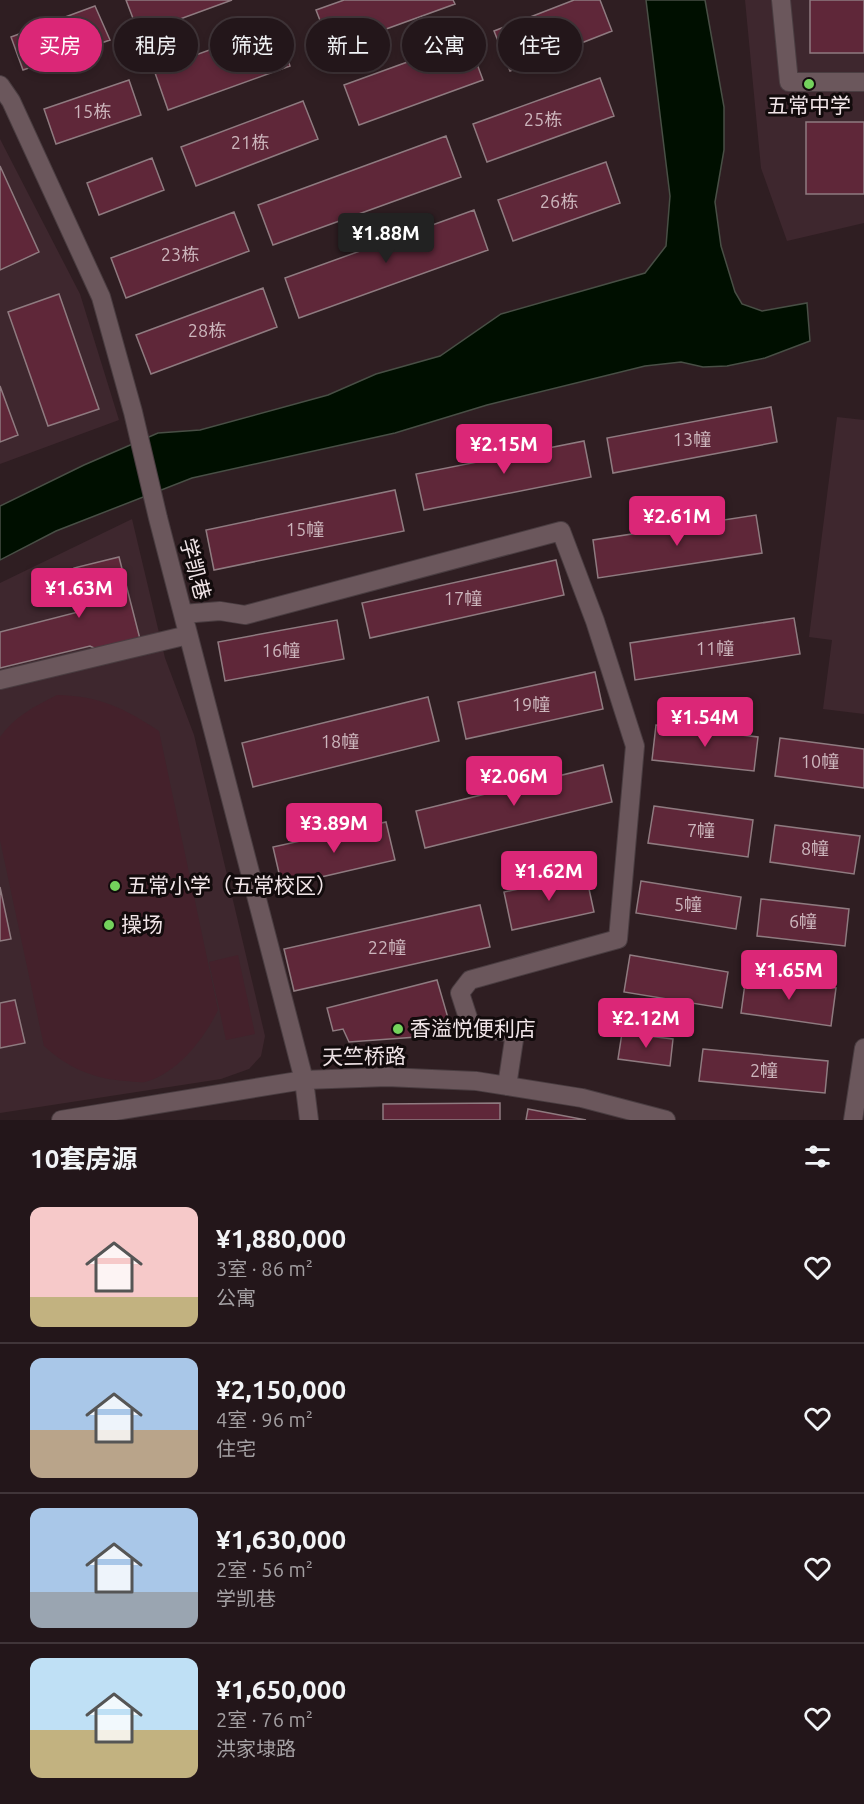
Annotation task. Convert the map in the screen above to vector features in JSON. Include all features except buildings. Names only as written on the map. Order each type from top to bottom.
[{"type":"street","points":[[781,0],[789,82],[864,82]]},
{"type":"street","name":"学凯巷","points":[[0,85],[11,101],[101,297],[133,412],[158,518],[304,1080],[309,1120]]},
{"type":"street","points":[[183,614],[219,610],[245,615],[561,531],[595,621],[635,746],[618,939],[470,980],[459,993],[471,1027],[514,1033],[507,1086]]},
{"type":"street","points":[[0,680],[188,634]]},
{"type":"street","points":[[853,1120],[864,1048]]},
{"type":"street","name":"天竺桥路","points":[[62,1120],[304,1080],[398,1078],[476,1081],[582,1098],[666,1120]]},
{"type":"shaded area","points":[[646,0],[705,0],[724,107],[724,150],[715,202],[721,246],[735,292],[742,304],[762,311],[807,303],[810,341],[765,358],[727,366],[703,367],[681,362],[645,366],[487,405],[395,433],[192,478],[56,531],[0,560],[0,506],[84,465],[158,433],[200,430],[328,395],[376,374],[440,356],[501,314],[645,273],[666,246],[670,196]]},
{"type":"shaded area","name":"五常中学","points":[[745,0],[864,0],[864,223],[787,241],[761,168]]},
{"type":"shaded area","points":[[0,139],[80,294],[119,420],[0,464]]},
{"type":"shaded area","points":[[837,417],[864,420],[864,714],[823,709],[832,640],[809,637]]},
{"type":"shaded area","name":"五常小学（五常校区）","points":[[132,519],[165,658],[194,735],[265,1036],[261,1056],[249,1069],[221,1079],[0,1113],[0,583]]},
{"type":"shaded area","name":"操场","points":[[57,695],[86,698],[111,705],[159,731],[218,1010],[189,1054],[157,1078],[145,1082],[114,1080],[92,1075],[62,1060],[44,1046],[0,840],[0,737],[18,718]]},
{"type":"shaded area","points":[[238,955],[255,1034],[226,1040],[209,962]]},
{"type":"place","name":"五常中学","points":[[809,84]]},
{"type":"place","name":"五常小学（五常校区）","points":[[115,886]]},
{"type":"place","name":"操场","points":[[109,925]]},
{"type":"place","name":"香溢悦便利店","points":[[398,1029]]}]
